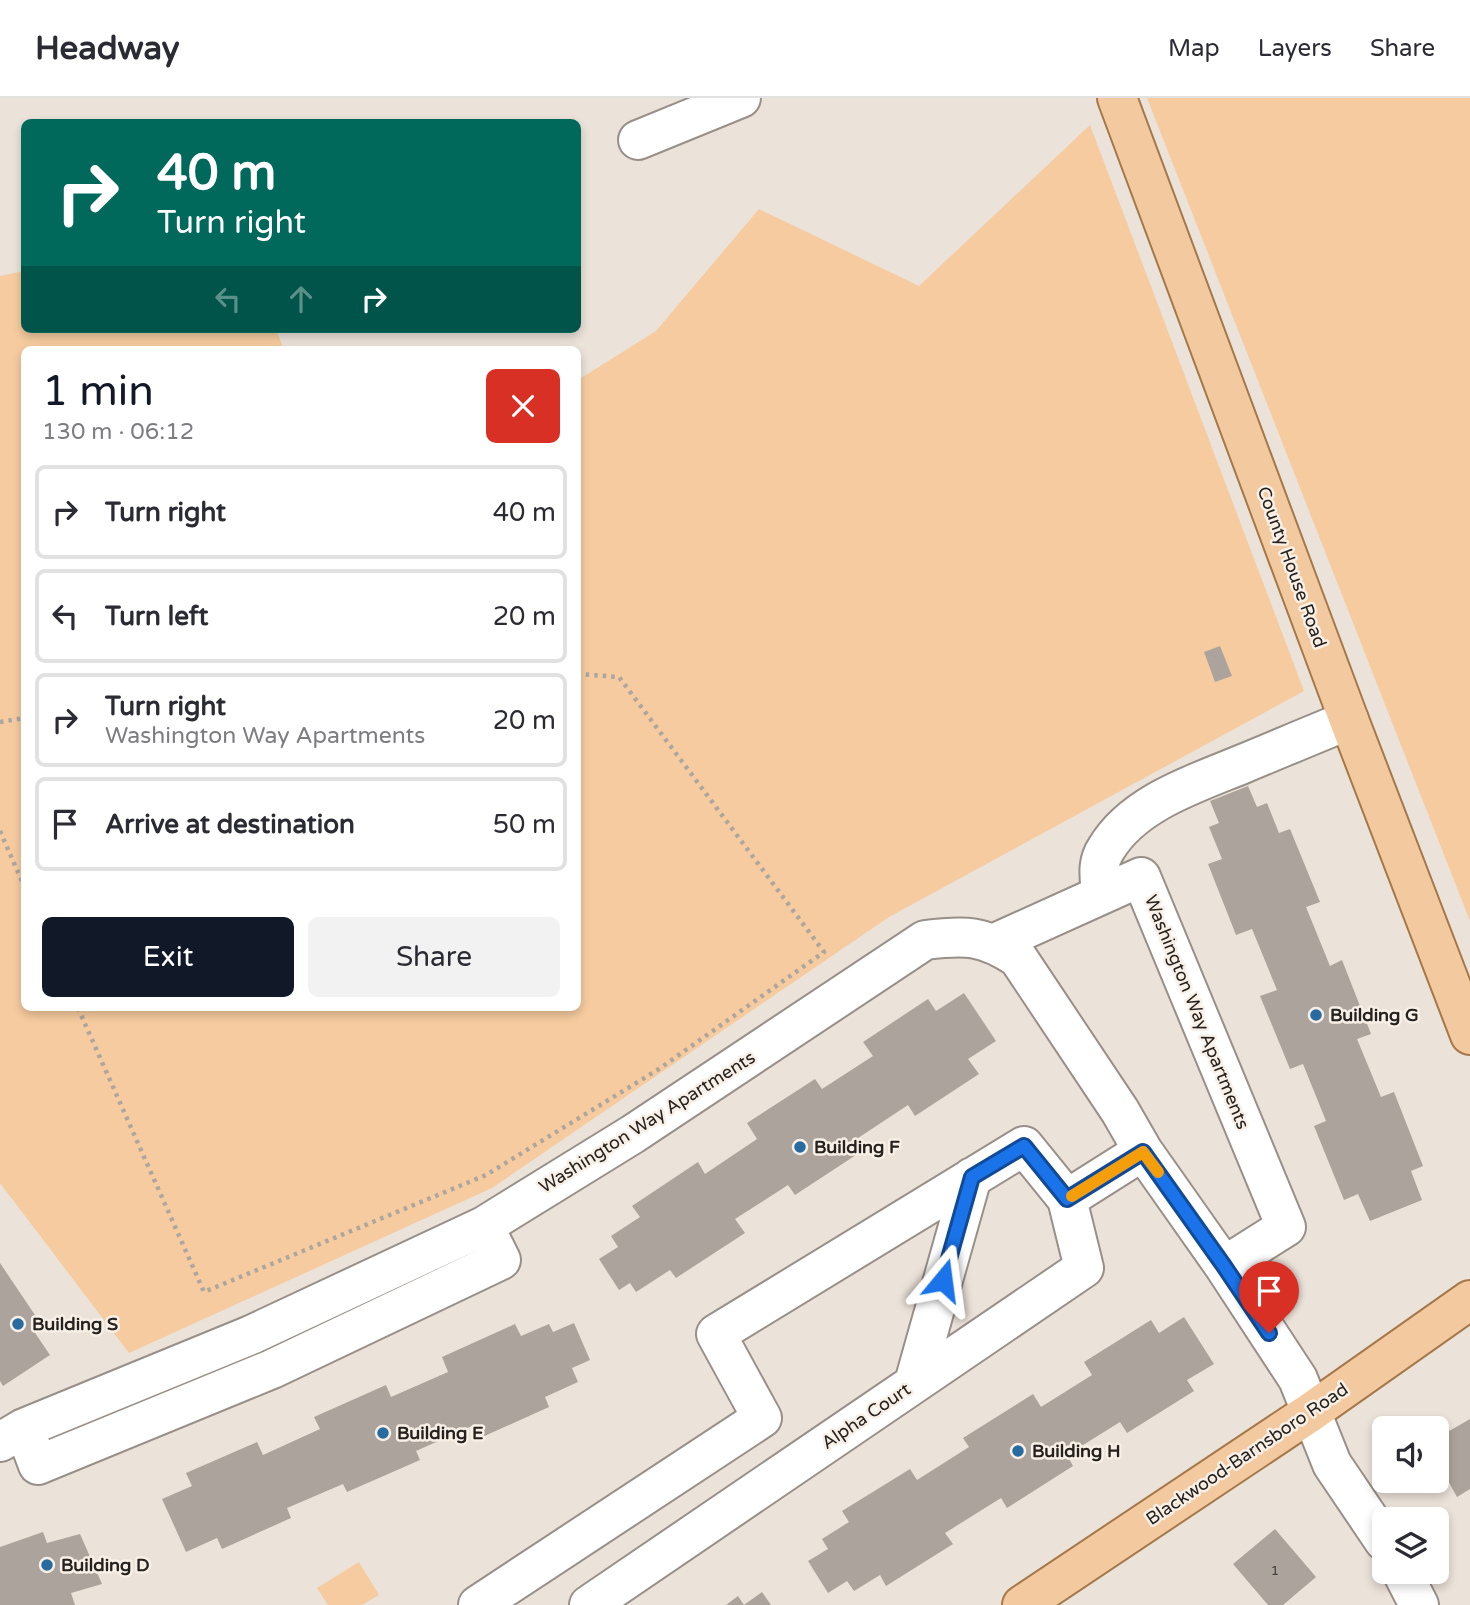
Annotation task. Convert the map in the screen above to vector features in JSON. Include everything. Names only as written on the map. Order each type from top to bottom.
[{"type":"main road","name":"County House Road","points":[[1117,98],[1349,720],[1470,1035]]},
{"type":"main road","name":"Blackwood-Barnsboro Road","points":[[1022,1605],[1311,1412],[1470,1300]]},
{"type":"street","points":[[638,139],[741,98]]},
{"type":"street","points":[[1101,895],[1098,865],[1105,849],[1116,834],[1141,813],[1178,791],[1349,720]]},
{"type":"street","name":"Washington Way Apartments","points":[[995,943],[1141,877],[1286,1227],[1224,1266]]},
{"type":"street","name":"Washington Way Apartments","points":[[12,1435],[251,1335],[484,1226],[667,1112],[925,940],[968,937],[995,943],[1018,958],[1120,1111],[1143,1152],[1224,1266],[1298,1378],[1332,1464],[1372,1523]]},
{"type":"street","points":[[478,1605],[762,1418],[716,1334],[1024,1146],[1067,1199],[1143,1152]]},
{"type":"street","points":[[914,1383],[972,1177]]},
{"type":"street","name":"Alpha Court","points":[[589,1605],[1084,1268],[1067,1199]]},
{"type":"street","points":[[1408,1584],[1419,1605]]},
{"type":"path","points":[[79,1011],[204,1292],[486,1175],[659,1069],[824,952],[619,677],[581,674]]},
{"type":"path","points":[[0,722],[21,718]]},
{"type":"path","points":[[0,831],[21,879]]},
{"type":"shaded area","points":[[1147,98],[1470,98],[1470,921]]},
{"type":"shaded area","points":[[1090,125],[1304,691],[889,917],[492,1188],[129,1353],[0,1183],[0,276],[21,272],[21,333],[278,333],[282,346],[21,346],[21,1011],[581,1011],[581,378],[656,331],[759,209],[919,286]]},
{"type":"shaded area","points":[[359,1562],[379,1595],[362,1605],[328,1605],[317,1588]]},
{"type":"building","points":[[1220,646],[1232,676],[1215,682],[1204,652]]},
{"type":"building","name":"Building G","points":[[1248,786],[1257,807],[1267,803],[1279,833],[1290,829],[1320,902],[1306,907],[1330,966],[1342,960],[1371,1034],[1357,1039],[1381,1097],[1394,1092],[1423,1166],[1411,1171],[1422,1200],[1370,1221],[1358,1194],[1344,1200],[1314,1126],[1326,1121],[1303,1064],[1290,1069],[1260,996],[1277,990],[1252,929],[1236,935],[1208,864],[1222,859],[1209,827],[1219,823],[1210,801]]},
{"type":"building","name":"Building F","points":[[964,993],[996,1041],[968,1059],[979,1074],[915,1116],[908,1105],[852,1142],[859,1153],[795,1195],[788,1185],[735,1219],[745,1233],[676,1278],[670,1270],[636,1292],[630,1283],[619,1290],[599,1259],[618,1247],[611,1236],[640,1217],[632,1206],[698,1162],[705,1174],[757,1139],[747,1123],[815,1079],[822,1089],[873,1056],[863,1042],[928,999],[936,1011]]},
{"type":"building","name":"Building S","points":[[0,1263],[39,1321],[31,1327],[50,1355],[3,1386],[0,1381]]},
{"type":"building","name":"Building H","points":[[1184,1317],[1214,1364],[1187,1380],[1194,1391],[1127,1433],[1120,1422],[1067,1455],[1073,1466],[1007,1508],[1001,1498],[945,1533],[953,1544],[886,1586],[880,1575],[854,1591],[847,1581],[828,1593],[808,1561],[828,1549],[822,1539],[849,1522],[842,1511],[910,1469],[917,1480],[969,1447],[963,1438],[1033,1394],[1041,1407],[1092,1375],[1084,1362],[1151,1320],[1159,1333]]},
{"type":"building","name":"Building E","points":[[574,1323],[590,1360],[572,1368],[578,1382],[545,1397],[549,1407],[480,1438],[474,1425],[416,1451],[420,1460],[347,1492],[343,1484],[287,1508],[291,1518],[222,1549],[217,1538],[186,1552],[162,1499],[192,1486],[186,1473],[257,1442],[263,1455],[320,1429],[314,1417],[386,1385],[391,1397],[448,1372],[442,1357],[515,1324],[521,1336],[549,1324],[553,1332]]},
{"type":"building","points":[[1470,1419],[1470,1489],[1457,1497],[1449,1483],[1449,1431]]},
{"type":"building","points":[[1275,1529],[1316,1577],[1283,1605],[1268,1605],[1233,1564]]},
{"type":"building","name":"Building D","points":[[43,1532],[47,1543],[80,1534],[102,1584],[71,1593],[75,1605],[0,1605],[0,1547]]},
{"type":"building","points":[[762,1592],[771,1605],[744,1605]]},
{"type":"building","points":[[738,1596],[744,1605],[726,1605]]},
{"type":"slow traffic","points":[[1072,1196],[1143,1152],[1158,1172]]},
{"type":"place","name":"Building G","points":[[1316,1015]]},
{"type":"place","name":"Building F","points":[[800,1147]]},
{"type":"place","name":"Building S","points":[[18,1324]]},
{"type":"place","name":"Building E","points":[[383,1433]]},
{"type":"place","name":"Building H","points":[[1018,1451]]},
{"type":"place","name":"Building D","points":[[47,1565]]},
{"type":"route","points":[[943,1280],[972,1177],[1024,1146],[1067,1199],[1143,1152],[1269,1333]]}]
